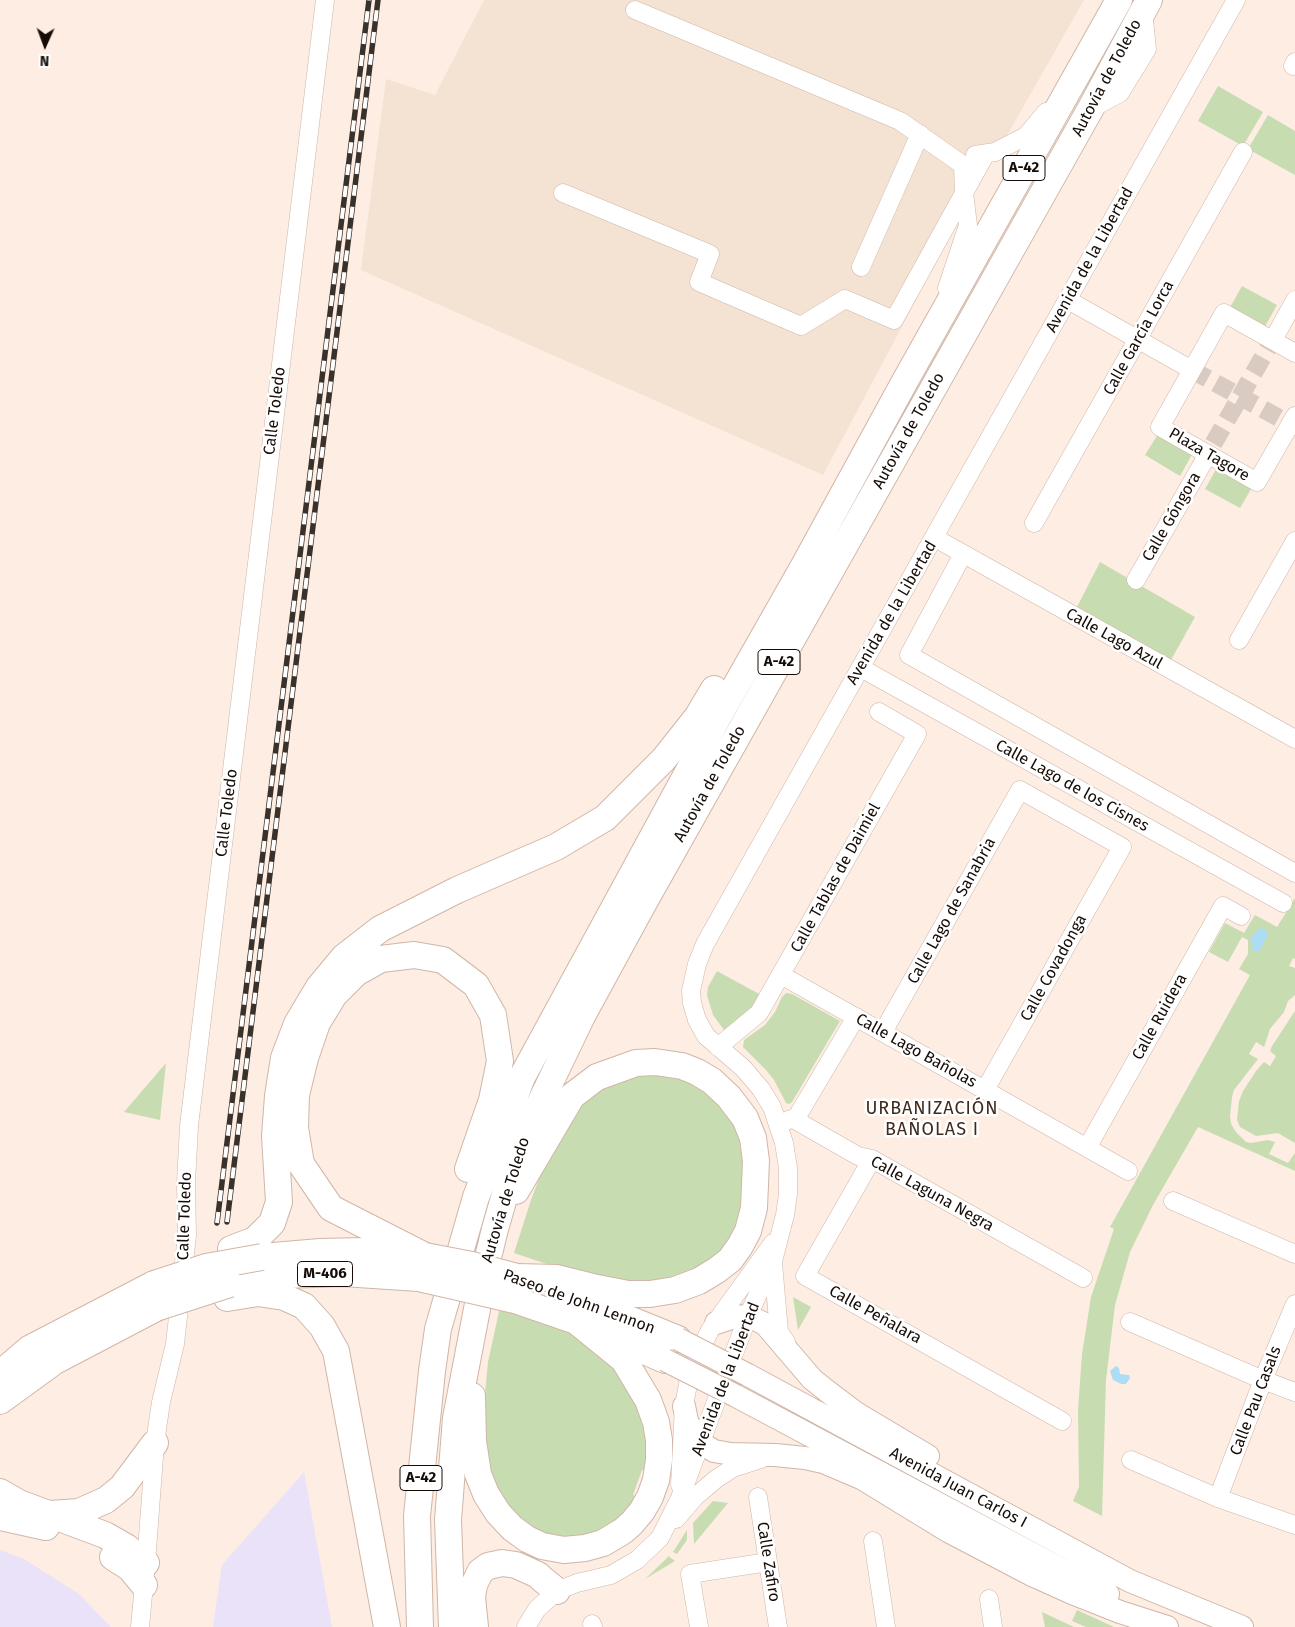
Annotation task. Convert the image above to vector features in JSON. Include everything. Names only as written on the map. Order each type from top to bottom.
[{"type":"highway","name":"Autovía de Toledo","points":[[420,1627],[417,1516],[438,1329],[476,1197],[522,1077],[713,726],[1119,0]]},
{"type":"highway","name":"Autovía de Toledo","points":[[452,1627],[448,1520],[456,1418],[483,1278],[518,1149],[582,1016],[647,895],[1091,108],[1146,5]]},
{"type":"highway","points":[[0,1374],[83,1305],[154,1287],[231,1249],[255,1240],[272,1223],[279,1202],[275,1136],[278,1096],[284,1058],[298,1024],[319,987],[344,957],[380,929],[457,890],[556,847],[605,818],[664,759],[698,716],[832,487],[905,381]]},
{"type":"highway","points":[[422,1267],[377,1233],[330,1208],[300,1164],[295,1128],[296,1095],[305,1058],[318,1023],[334,995],[356,973],[381,959],[414,955],[444,960],[476,985],[493,1015],[500,1061],[492,1100],[457,1205],[434,1293],[438,1329]]},
{"type":"highway","points":[[495,1229],[572,1096],[597,1077],[636,1063],[655,1062],[682,1066],[712,1081],[729,1097],[745,1118],[753,1138],[756,1161],[754,1208],[748,1231],[730,1260],[717,1270],[699,1281],[676,1290],[650,1294],[628,1294],[557,1278],[516,1289]]},
{"type":"highway","name":"Paseo de John Lennon","points":[[0,1401],[154,1287],[206,1267],[262,1257],[320,1252],[356,1252],[599,1306],[671,1350]]},
{"type":"highway","name":"Paseo de John Lennon","points":[[229,1291],[283,1275],[422,1267]]},
{"type":"highway","points":[[154,1287],[258,1293],[284,1297],[304,1306],[322,1326],[336,1352],[387,1627]]},
{"type":"highway","name":"Paseo de John Lennon","points":[[516,1289],[576,1321],[671,1350]]},
{"type":"highway","points":[[470,1350],[473,1441],[478,1474],[486,1494],[498,1513],[512,1528],[542,1546],[564,1550],[594,1546],[603,1543],[632,1523],[650,1498],[660,1460],[659,1440],[656,1422],[648,1400],[624,1360],[576,1321]]},
{"type":"highway","points":[[0,1420],[54,1361]]},
{"type":"highway","points":[[48,1514],[79,1512],[106,1500],[122,1487],[155,1443]]},
{"type":"highway","points":[[0,1492],[19,1503],[104,1536],[126,1548],[145,1574]]},
{"type":"highway","points":[[0,1517],[42,1526],[103,1550],[130,1568],[145,1574]]},
{"type":"highway","points":[[475,1627],[472,1597],[474,1585],[480,1572],[488,1566],[502,1563],[516,1565],[538,1574],[556,1590]]},
{"type":"main road","points":[[716,1323],[734,1317],[748,1316],[765,1324],[800,1366],[819,1385],[856,1413],[971,1482],[1089,1546],[1130,1581]]},
{"type":"main road","name":"Avenida Juan Carlos I","points":[[671,1350],[748,1376],[1130,1581],[1242,1627]]},
{"type":"main road","name":"Avenida Juan Carlos I","points":[[671,1350],[736,1396],[1144,1613],[1174,1627]]},
{"type":"main road","points":[[684,1406],[687,1421],[701,1443],[714,1451],[731,1454],[804,1458],[823,1462],[863,1479],[948,1531],[1032,1575],[1112,1609],[1167,1627]]},
{"type":"street","name":"Calle Toledo","points":[[140,1627],[155,1443],[161,1402],[175,1344],[187,1235],[186,1183],[189,1126],[325,0]]},
{"type":"street","name":"Avenida de la Libertad","points":[[526,1627],[537,1608],[556,1590],[611,1575],[638,1560],[660,1538],[680,1498],[748,1316],[773,1260],[788,1194],[788,1168],[784,1143],[787,1122],[772,1107],[761,1088],[743,1068],[706,1036],[697,1020],[692,1003],[691,991],[697,964],[714,927],[935,538],[1236,0]]},
{"type":"street","points":[[635,10],[900,121],[963,165],[968,225],[930,336]]},
{"type":"street","points":[[939,148],[968,156],[985,155],[1026,136],[1078,73]]},
{"type":"street","points":[[861,267],[920,134]]},
{"type":"street","name":"Calle García Lorca","points":[[1034,523],[1242,152]]},
{"type":"street","points":[[563,193],[710,254],[699,282],[801,326],[845,299],[894,320],[985,155]]},
{"type":"street","points":[[1068,300],[1192,370]]},
{"type":"street","points":[[1273,340],[1295,300]]},
{"type":"street","name":"Plaza Tagore","points":[[1293,422],[1257,482],[1160,427],[1224,313],[1295,352]]},
{"type":"street","name":"Calle Góngora","points":[[1136,580],[1208,454]]},
{"type":"street","name":"Calle Lago Azul","points":[[935,538],[1295,739]]},
{"type":"street","points":[[1238,640],[1295,541]]},
{"type":"street","points":[[963,554],[910,655],[1295,873]]},
{"type":"street","name":"Calle Lago de los Cisnes","points":[[860,668],[1283,903]]},
{"type":"street","name":"Calle Tablas de Daimiel","points":[[718,1047],[759,1013],[917,734],[879,712]]},
{"type":"street","name":"Calle Lago de Sanabria","points":[[883,1032],[1020,790],[1122,847]]},
{"type":"street","name":"Calle Covadonga","points":[[985,1090],[1122,847]]},
{"type":"street","name":"Calle Ruidera","points":[[1087,1148],[1222,906],[1242,916]]},
{"type":"street","name":"Calle Lago Bañolas","points":[[782,975],[1128,1171]]},
{"type":"street","points":[[787,1122],[856,1017]]},
{"type":"street","name":"Calle Laguna Negra","points":[[787,1122],[858,1156],[872,1159],[1083,1278]]},
{"type":"street","name":"Calle Peñalara","points":[[872,1159],[805,1276],[1062,1421]]},
{"type":"street","points":[[1173,1201],[1295,1254]]},
{"type":"street","name":"Avenida de la Libertad","points":[[680,1498],[684,1406],[688,1384],[696,1359],[710,1330],[780,1232]]},
{"type":"street","name":"Avenida de la Libertad","points":[[773,1260],[779,1332],[800,1366]]},
{"type":"street","name":"Calle Pau Casals","points":[[1218,1498],[1263,1380],[1295,1304]]},
{"type":"street","points":[[1130,1322],[1295,1392]]},
{"type":"street","points":[[660,1538],[695,1497],[716,1479],[733,1468],[775,1456]]},
{"type":"street","points":[[1131,1460],[1218,1498],[1295,1525]]},
{"type":"street","name":"Calle Zafiro","points":[[758,1497],[778,1627]]},
{"type":"street","points":[[873,1541],[886,1627]]},
{"type":"street","points":[[699,1627],[690,1570],[768,1562]]},
{"type":"street","points":[[989,1599],[994,1627]]},
{"type":"shaded area","points":[[484,0],[1084,0],[955,227],[823,475],[361,270],[386,79],[435,95]]},
{"type":"shaded area","points":[[304,1472],[332,1627],[213,1627],[222,1565]]},
{"type":"shaded area","points":[[0,1550],[24,1559],[79,1594],[111,1627],[0,1627]]},
{"type":"green space","points":[[1218,86],[1263,112],[1243,146],[1198,121]]},
{"type":"green space","points":[[1268,115],[1295,131],[1295,175],[1248,149]]},
{"type":"green space","points":[[1242,286],[1277,305],[1263,330],[1228,311]]},
{"type":"green space","points":[[1160,431],[1194,451],[1180,476],[1145,455]]},
{"type":"green space","points":[[1219,464],[1254,484],[1240,508],[1205,489]]},
{"type":"green space","points":[[1100,562],[1195,617],[1171,660],[1077,607]]},
{"type":"green space","points":[[1295,898],[1295,959],[1293,958],[1289,966],[1295,968],[1295,995],[1288,1001],[1284,1012],[1270,1029],[1264,1047],[1256,1042],[1249,1054],[1258,1059],[1234,1090],[1230,1116],[1231,1124],[1246,1142],[1268,1140],[1275,1142],[1269,1154],[1288,1163],[1295,1153],[1295,1171],[1198,1127],[1153,1205],[1130,1252],[1115,1305],[1106,1380],[1102,1516],[1073,1501],[1079,1487],[1078,1410],[1082,1354],[1091,1297],[1114,1229],[1110,1227],[1250,975],[1239,969],[1248,954],[1248,940],[1242,937],[1228,962],[1209,952],[1225,923],[1244,933],[1255,915],[1277,927]]},
{"type":"green space","points":[[717,971],[761,995],[750,1009],[724,1030],[713,1015],[707,995],[708,987]]},
{"type":"green space","points":[[786,993],[792,994],[840,1021],[792,1102],[789,1104],[786,1103],[774,1080],[766,1070],[743,1047],[744,1040],[765,1025]]},
{"type":"green space","points":[[1295,1011],[1295,1143],[1278,1133],[1256,1136],[1240,1127],[1237,1120],[1239,1101],[1243,1091],[1264,1062],[1270,1066],[1276,1056],[1270,1051],[1272,1046]]},
{"type":"green space","points":[[166,1063],[160,1120],[124,1112]]},
{"type":"green space","points":[[636,1073],[675,1075],[715,1094],[740,1131],[747,1168],[746,1211],[720,1259],[659,1286],[597,1281],[514,1253],[548,1155],[584,1098]]},
{"type":"green space","points":[[793,1297],[811,1307],[798,1330]]},
{"type":"green space","points":[[500,1307],[577,1335],[624,1377],[647,1427],[648,1473],[642,1470],[633,1495],[639,1497],[612,1529],[565,1542],[518,1522],[487,1471],[483,1418],[488,1362]]},
{"type":"green space","points":[[713,1501],[728,1503],[694,1544],[693,1523]]},
{"type":"green space","points":[[687,1530],[687,1540],[677,1554],[673,1552]]},
{"type":"green space","points":[[668,1556],[675,1561],[645,1579],[667,1558]]},
{"type":"green space","points":[[1077,1610],[1114,1627],[1086,1627],[1072,1621]]},
{"type":"green space","points":[[1042,1612],[1074,1627],[1045,1627]]},
{"type":"water","points":[[1262,928],[1268,934],[1260,950],[1255,952],[1250,941],[1255,932]]},
{"type":"water","points":[[1116,1366],[1119,1368],[1120,1374],[1129,1375],[1130,1378],[1126,1384],[1113,1380],[1110,1371]]},
{"type":"tunnel","points":[[1200,467],[1280,327]]},
{"type":"tunnel","points":[[1192,370],[1290,424]]},
{"type":"railway","points":[[217,1223],[369,0]]},
{"type":"railway","points":[[227,1222],[378,0]]},
{"type":"district","name":"URBANIZACIÓN BAÑOLAS I","points":[[932,1119]]}]
